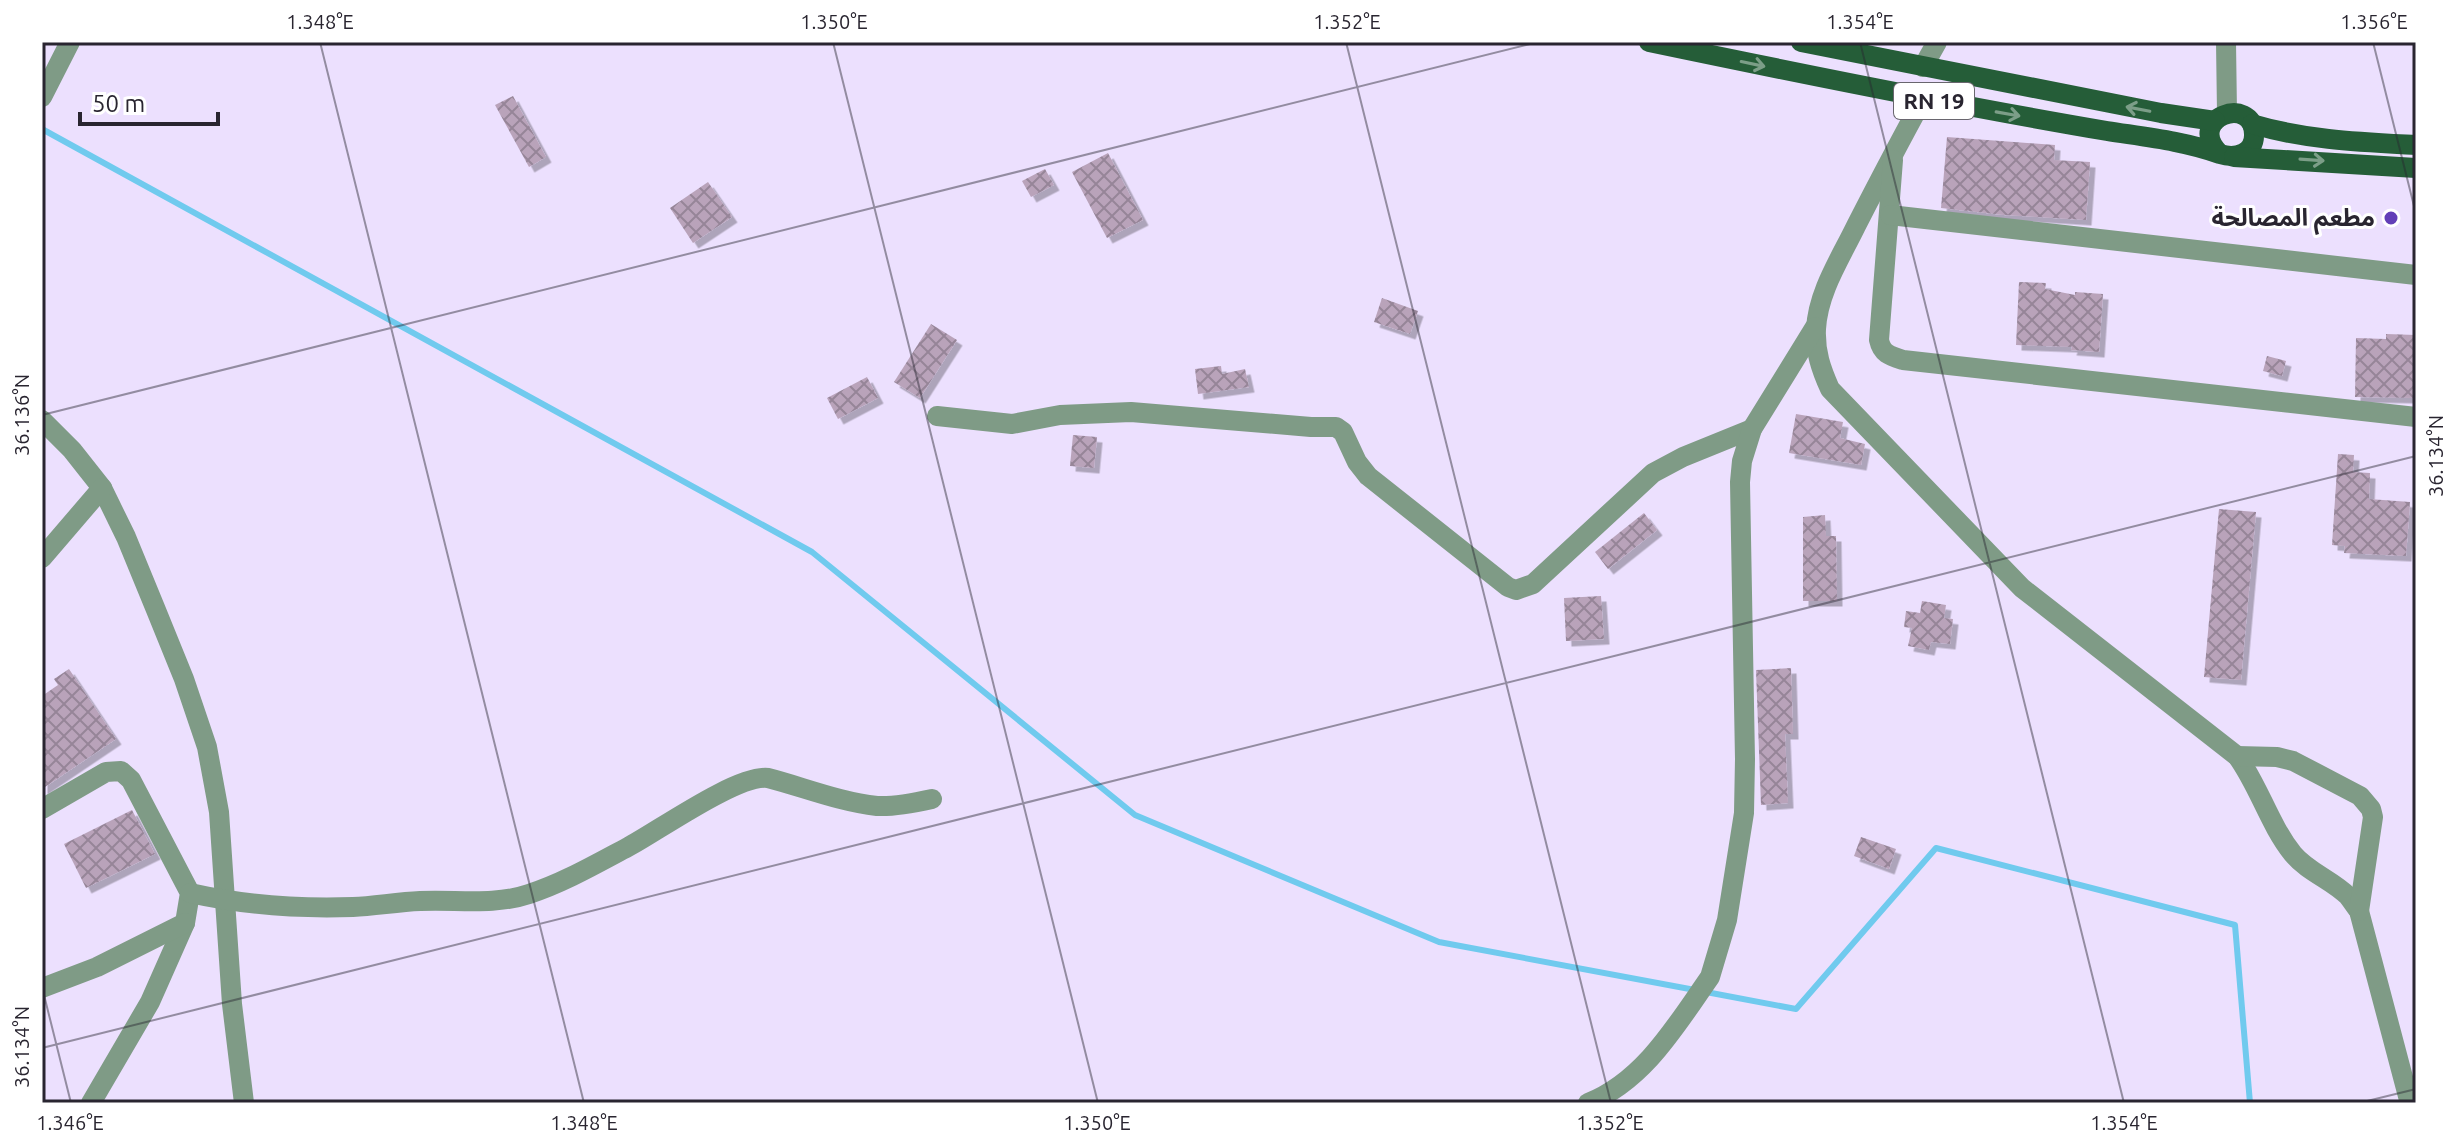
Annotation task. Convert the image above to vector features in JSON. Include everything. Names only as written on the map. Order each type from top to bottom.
[{"type":"main road","name":"RN 19","points":[[1649,42],[1925,99],[2166,141],[2227,155],[2416,168]]},
{"type":"main road","name":"RN 19","points":[[1801,42],[2161,113],[2221,117]]},
{"type":"main road","points":[[1916,65],[1905,77],[1925,99],[1952,89],[1952,72]]},
{"type":"main road","points":[[2252,124],[2252,145],[2241,155],[2227,155],[2211,142],[2211,127],[2221,117],[2241,114],[2252,124],[2314,138],[2416,145]]},
{"type":"street","points":[[44,92],[70,42]]},
{"type":"street","points":[[1916,65],[1937,42]]},
{"type":"street","points":[[2221,117],[2226,42]]},
{"type":"street","points":[[1925,99],[1893,152],[1823,291],[1816,326],[1819,365],[1830,389],[2022,588],[2237,756],[2294,855],[2346,894],[2359,911],[2412,1103]]},
{"type":"street","points":[[1893,152],[1879,340],[1881,349],[1888,355],[1903,360],[2416,417]]},
{"type":"street","points":[[1890,215],[2416,275]]},
{"type":"street","points":[[1588,1103],[1608,1095],[1663,1044],[1710,977],[1727,920],[1744,813],[1742,461],[1752,429],[1816,326]]},
{"type":"street","points":[[937,416],[1012,424],[1060,415],[1131,412],[1336,427],[1343,432],[1357,462],[1368,476],[1508,587],[1516,590],[1533,584],[1653,473],[1752,429]]},
{"type":"street","points":[[42,420],[72,450],[102,488],[126,537],[184,679],[207,747],[219,812],[237,1058],[244,1103]]},
{"type":"street","points":[[42,558],[102,488]]},
{"type":"street","points":[[2237,756],[2277,757],[2293,761],[2360,796],[2367,803],[2373,817],[2359,911]]},
{"type":"street","points":[[42,809],[106,772],[121,771],[131,780],[190,893],[185,923],[150,1002],[91,1103]]},
{"type":"street","points":[[190,893],[224,901],[279,907],[354,907],[420,901],[511,899],[540,890],[590,866],[728,789],[762,777],[878,806],[932,799]]},
{"type":"street","points":[[42,988],[97,967],[185,923]]},
{"type":"building","points":[[513,96],[546,157],[529,167],[495,105]]},
{"type":"building","points":[[1947,137],[2055,145],[2054,160],[2090,162],[2086,220],[1941,208]]},
{"type":"building","points":[[1108,153],[1143,220],[1107,238],[1072,172]]},
{"type":"building","points":[[1045,169],[1054,185],[1031,197],[1022,181]]},
{"type":"building","points":[[708,182],[732,217],[693,243],[670,208]]},
{"type":"building","points":[[2019,282],[2046,283],[2045,289],[2075,295],[2075,292],[2103,294],[2099,352],[2071,350],[2072,347],[2016,345]]},
{"type":"building","points":[[1382,298],[1418,311],[1410,334],[1374,322]]},
{"type":"building","points":[[931,324],[957,340],[920,398],[894,382]]},
{"type":"building","points":[[2386,334],[2416,335],[2416,398],[2355,397],[2356,338],[2386,339]]},
{"type":"building","points":[[2267,356],[2286,361],[2282,376],[2263,371]]},
{"type":"building","points":[[1221,366],[1222,374],[1245,369],[1249,387],[1198,394],[1195,369]]},
{"type":"building","points":[[867,377],[878,398],[838,419],[827,398]]},
{"type":"building","points":[[1796,414],[1843,422],[1840,438],[1865,444],[1861,465],[1789,453]]},
{"type":"building","points":[[1073,435],[1097,437],[1094,468],[1070,466]]},
{"type":"building","points":[[2338,454],[2354,455],[2353,472],[2370,473],[2369,499],[2410,502],[2406,556],[2344,553],[2345,546],[2332,545]]},
{"type":"building","points":[[2219,509],[2256,512],[2241,680],[2204,677]]},
{"type":"building","points":[[1644,513],[1657,530],[1608,569],[1595,552]]},
{"type":"building","points":[[1825,515],[1826,536],[1836,536],[1837,601],[1803,601],[1803,517]]},
{"type":"building","points":[[1601,596],[1604,639],[1566,641],[1564,598]]},
{"type":"building","points":[[1922,601],[1946,605],[1944,618],[1953,619],[1950,644],[1931,642],[1929,650],[1908,646],[1912,628],[1904,627],[1906,611],[1920,613]]},
{"type":"building","points":[[1791,668],[1793,734],[1785,734],[1788,803],[1761,805],[1756,670]]},
{"type":"building","points":[[69,669],[116,739],[42,789],[42,696],[58,685],[54,679]]},
{"type":"building","points":[[132,810],[155,854],[86,888],[64,844]]},
{"type":"building","points":[[1861,837],[1896,849],[1889,869],[1854,856]]},
{"type":"waterway","points":[[42,129],[812,552],[1135,815],[1439,942],[1695,990]]},
{"type":"waterway","points":[[1706,992],[1796,1009],[1936,848],[2235,925],[2250,1103]]},
{"type":"place","name":"مطعم المصالحة","points":[[2391,218]]}]
